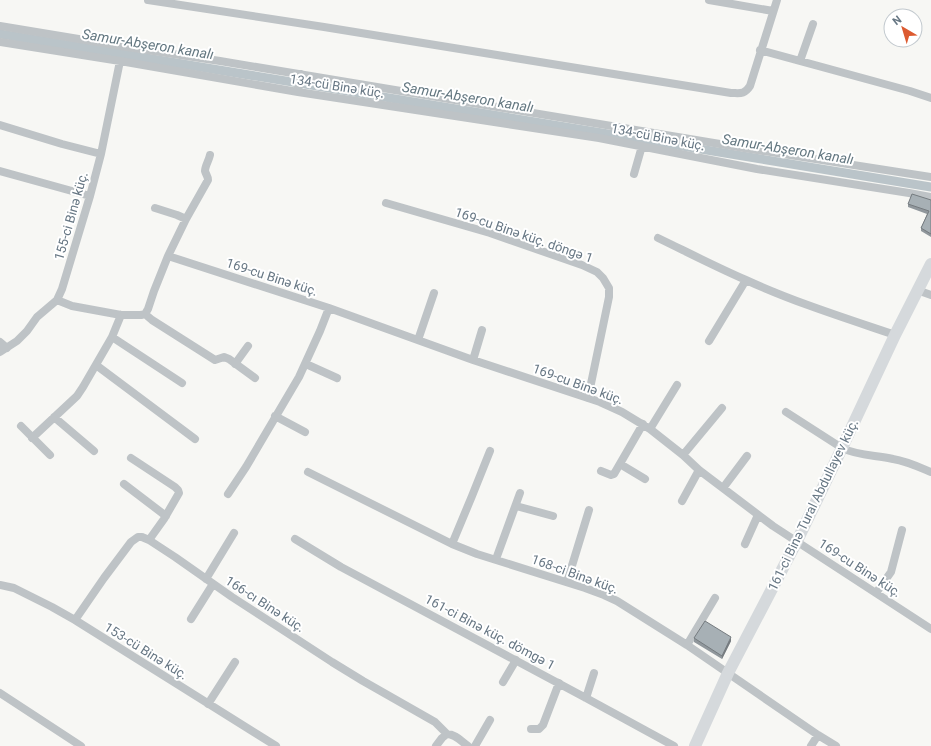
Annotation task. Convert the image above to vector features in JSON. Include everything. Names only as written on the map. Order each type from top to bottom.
[{"type":"street","points":[[148,0],[324,27],[731,94],[746,92],[750,86],[760,50],[777,0]]},
{"type":"street","points":[[709,0],[773,11]]},
{"type":"street","points":[[800,61],[813,24]]},
{"type":"street","points":[[0,26],[301,74],[744,148],[931,177]]},
{"type":"street","name":"134-cü Binə küç.","points":[[0,42],[298,92],[592,137],[765,170],[931,197]]},
{"type":"street","points":[[760,50],[931,98]]},
{"type":"street","name":"155-ci Binə küç.","points":[[3,350],[17,341],[37,317],[56,300],[62,289],[90,196],[120,61]]},
{"type":"street","points":[[298,92],[301,74]]},
{"type":"street","points":[[0,125],[100,154]]},
{"type":"street","points":[[634,174],[642,146]]},
{"type":"street","points":[[56,300],[72,306],[121,315],[145,314],[168,256],[186,219],[208,180],[205,168],[210,155]]},
{"type":"street","points":[[0,171],[90,196]]},
{"type":"street","name":"169-cu Binə küç. döngə 1","points":[[386,203],[490,233],[597,272],[609,288],[609,297],[588,398]]},
{"type":"street","points":[[155,208],[186,219]]},
{"type":"street","points":[[658,238],[746,280],[834,314],[895,335]]},
{"type":"street","name":"169-cu Binə küç.","points":[[168,256],[329,308],[473,360],[600,402],[622,412],[646,427],[773,526],[931,629]]},
{"type":"street","name":"161-ci Binə Tural Abdullayev küç.","points":[[695,746],[728,673],[797,541],[895,335],[931,264]]},
{"type":"street","points":[[709,341],[746,280]]},
{"type":"street","points":[[917,290],[931,295]]},
{"type":"street","points":[[418,340],[434,293]]},
{"type":"street","points":[[228,494],[246,467],[299,377],[306,364],[329,308]]},
{"type":"street","points":[[145,314],[215,360],[224,357],[255,378]]},
{"type":"street","points":[[32,438],[77,396],[112,337],[121,315]]},
{"type":"street","points":[[473,360],[482,330]]},
{"type":"street","points":[[112,337],[182,383]]},
{"type":"street","points":[[0,342],[3,350]]},
{"type":"street","points":[[235,364],[248,346]]},
{"type":"street","points":[[306,364],[337,378]]},
{"type":"street","points":[[96,365],[195,438]]},
{"type":"street","points":[[601,471],[611,475],[614,474],[646,427],[678,385]]},
{"type":"street","points":[[683,455],[722,408]]},
{"type":"street","points":[[786,412],[842,448],[858,454],[905,462],[931,472]]},
{"type":"street","points":[[275,416],[305,432]]},
{"type":"street","points":[[54,418],[94,451]]},
{"type":"street","points":[[21,426],[50,455]]},
{"type":"street","points":[[452,544],[490,451]]},
{"type":"street","points":[[723,488],[747,456]]},
{"type":"street","points":[[75,620],[131,542],[142,536],[149,540],[179,494],[175,487],[131,458]]},
{"type":"street","points":[[620,464],[645,479]]},
{"type":"street","points":[[682,501],[700,470]]},
{"type":"street","name":"168-ci Binə küç.","points":[[308,472],[452,544],[477,554],[567,582],[617,601],[687,645],[836,746]]},
{"type":"street","points":[[124,484],[166,516]]},
{"type":"street","points":[[496,559],[520,493]]},
{"type":"street","points":[[516,506],[553,516]]},
{"type":"street","points":[[567,582],[589,510]]},
{"type":"street","points":[[745,544],[758,515]]},
{"type":"street","points":[[876,593],[891,572],[902,530]]},
{"type":"street","points":[[191,619],[234,533]]},
{"type":"street","name":"161-ci Binə küç. dömgə 1","points":[[295,539],[341,566],[674,746]]},
{"type":"street","name":"166-cı Binə küç.","points":[[149,540],[209,582],[332,662],[435,722],[447,734],[455,736],[468,746]]},
{"type":"street","name":"153-cü Binə küç.","points":[[0,584],[14,588],[52,606],[276,746]]},
{"type":"street","points":[[687,645],[715,598]]},
{"type":"street","points":[[503,682],[516,660]]},
{"type":"street","points":[[208,704],[235,662]]},
{"type":"street","points":[[586,698],[594,673]]},
{"type":"street","points":[[531,730],[539,729],[543,725],[559,683]]},
{"type":"street","points":[[0,694],[82,746]]},
{"type":"street","points":[[475,746],[490,720]]},
{"type":"street","points":[[436,746],[447,734]]},
{"type":"street","points":[[811,746],[818,735]]},
{"type":"building","points":[[912,194],[931,200],[931,234],[921,228],[929,211],[908,204]]},
{"type":"building","points":[[705,621],[731,637],[722,656],[694,638]]},
{"type":"waterway","name":"Samur-Abşeron kanalı","points":[[0,34],[931,187]]}]
